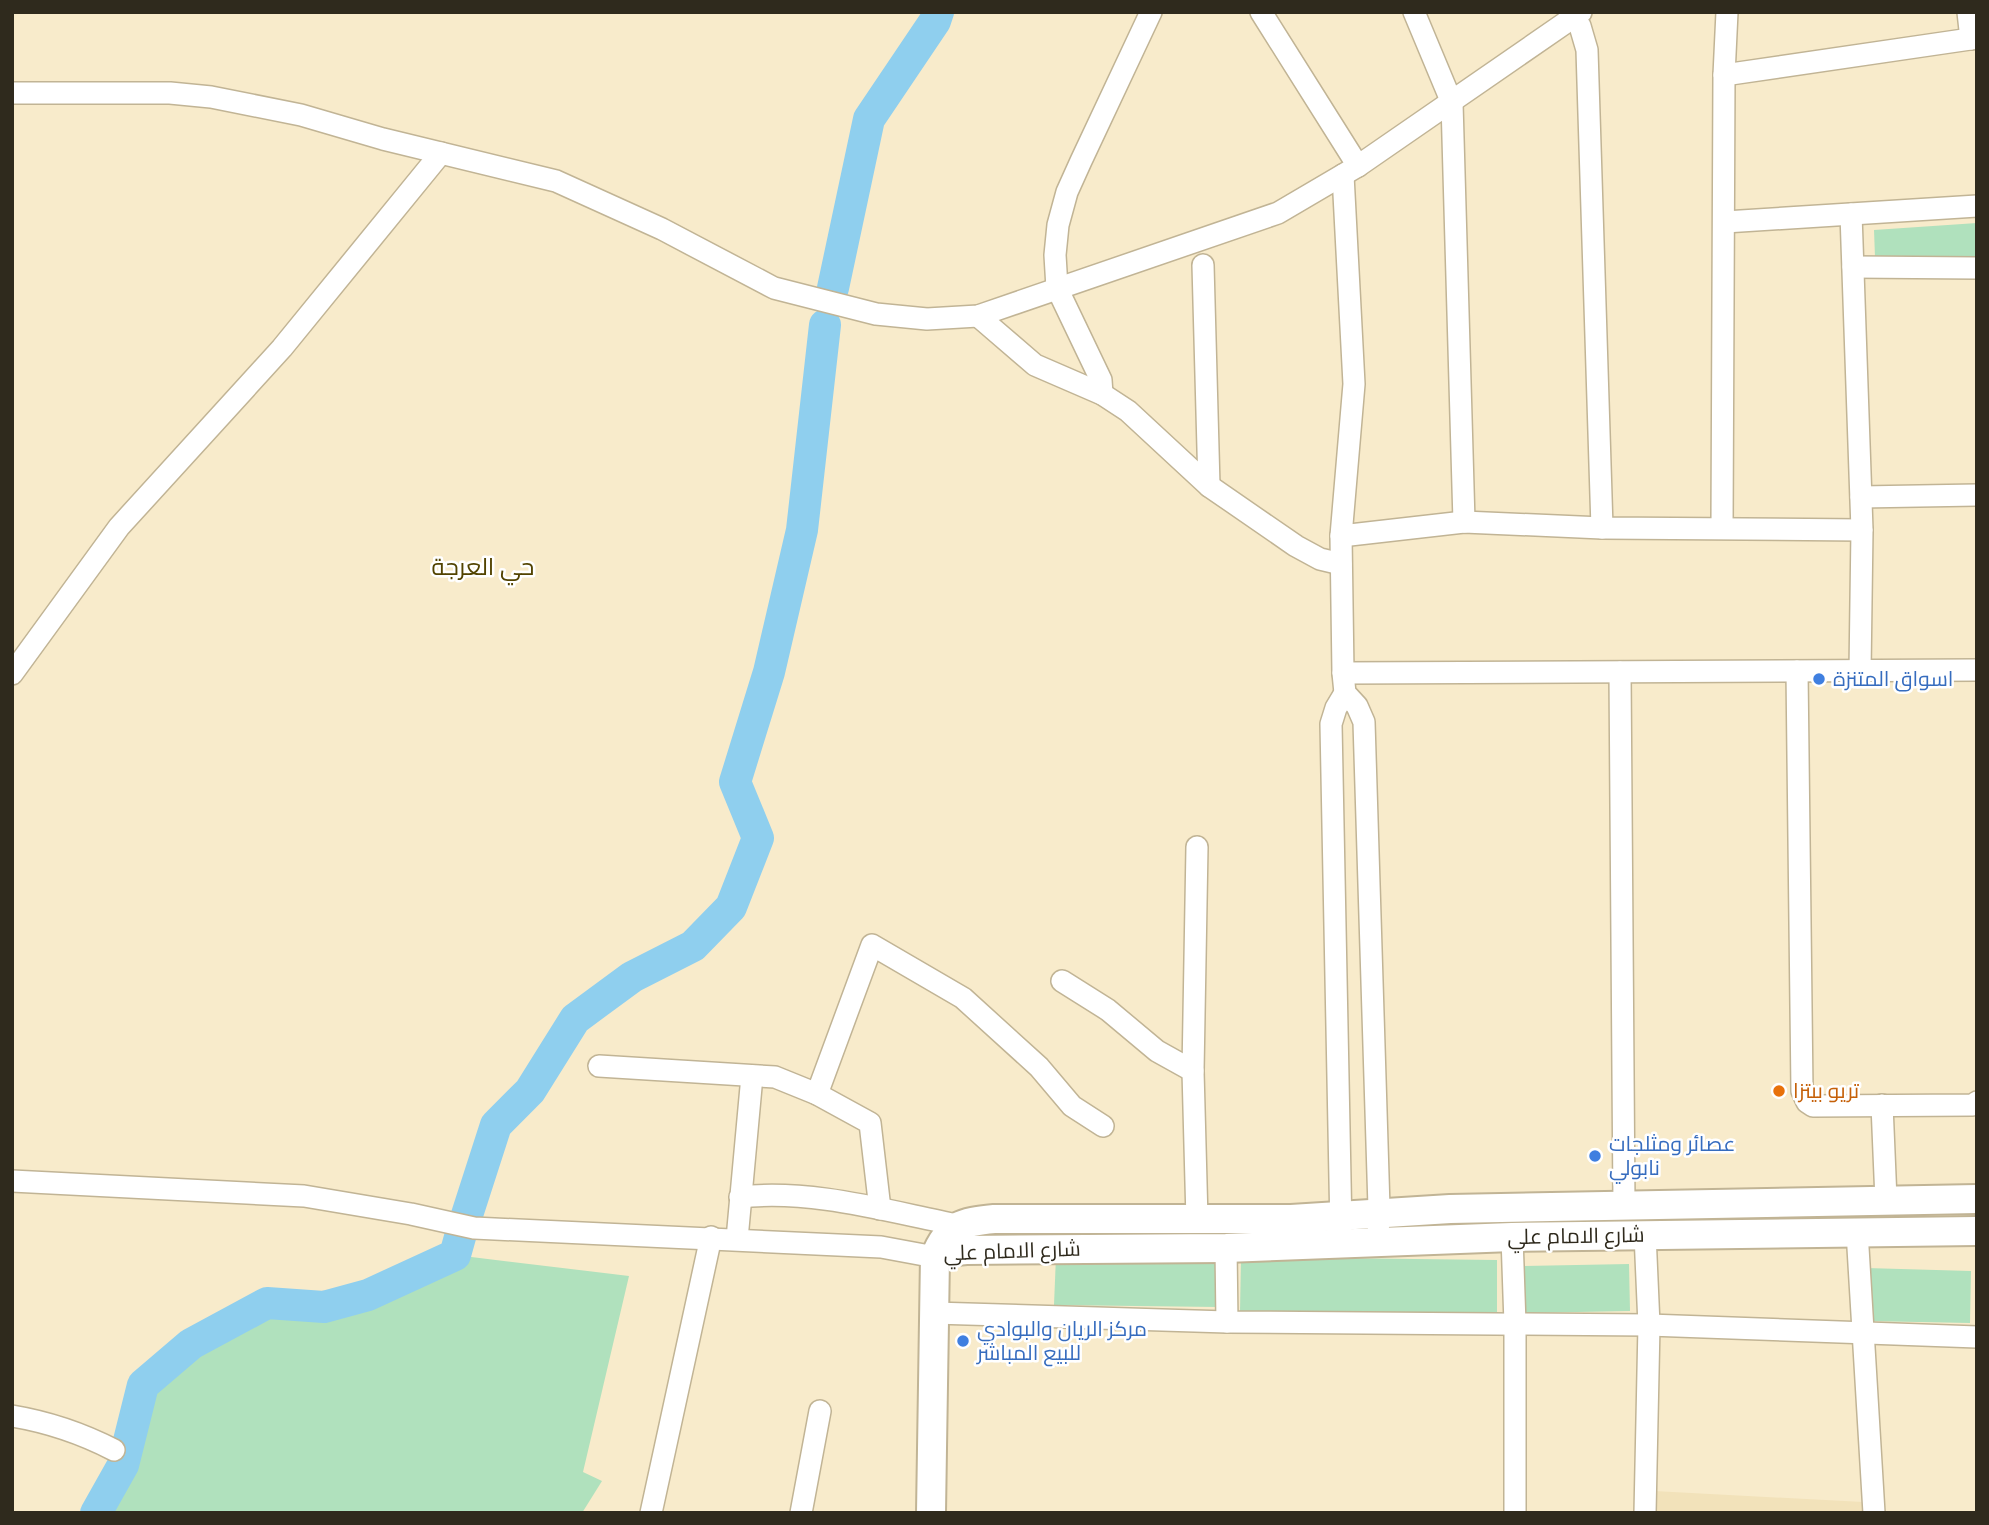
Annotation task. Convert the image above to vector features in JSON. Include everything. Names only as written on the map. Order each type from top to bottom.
[{"type":"street","points":[[1102,394],[1101,380],[1057,288],[1055,255],[1058,225],[1067,192],[1151,12]]},
{"type":"street","points":[[1261,12],[1350,170],[1354,384],[1341,536],[1344,683],[1331,724],[1340,1243]]},
{"type":"street","points":[[1414,12],[1452,103],[1464,522]]},
{"type":"street","points":[[1722,528],[1724,75],[1727,12]]},
{"type":"street","points":[[1724,75],[1974,38],[1968,12]]},
{"type":"street","points":[[12,93],[170,93],[211,97],[301,115],[556,181],[662,229],[774,288],[876,314],[927,319],[978,316],[1278,213],[1350,170],[1452,103],[1574,14],[1585,38],[1587,50],[1602,528]]},
{"type":"street","points":[[12,674],[119,527],[282,348],[441,153]]},
{"type":"street","points":[[1725,222],[1977,206]]},
{"type":"street","points":[[1851,215],[1862,530],[1860,671]]},
{"type":"street","points":[[1203,265],[1209,486]]},
{"type":"street","points":[[1853,267],[1977,268]]},
{"type":"street","points":[[978,316],[1035,365],[1102,394],[1128,411],[1209,486],[1308,553],[1341,564]]},
{"type":"street","points":[[1861,498],[1977,495]]},
{"type":"street","points":[[1341,536],[1464,522],[1602,528],[1862,530]]},
{"type":"street","points":[[1344,683],[1620,673],[1977,670]]},
{"type":"street","points":[[1797,671],[1802,1091],[1807,1102],[1813,1106],[1973,1105],[1977,1102]]},
{"type":"street","points":[[1620,673],[1624,1205]]},
{"type":"street","points":[[1344,683],[1364,722],[1378,1242]]},
{"type":"street","points":[[1197,847],[1194,1070],[1197,1220]]},
{"type":"street","points":[[817,1094],[872,945],[963,998],[1039,1067],[1072,1106],[1103,1126]]},
{"type":"street","points":[[1062,981],[1108,1010],[1157,1051],[1194,1070]]},
{"type":"street","points":[[599,1066],[775,1077],[817,1094],[870,1123],[880,1209]]},
{"type":"street","points":[[737,1239],[752,1076]]},
{"type":"street","points":[[1882,1105],[1886,1200]]},
{"type":"street","points":[[12,1181],[304,1196],[411,1214],[474,1228],[881,1247],[935,1257],[931,1513]]},
{"type":"street","points":[[740,1197],[805,1196],[958,1225]]},
{"type":"street","name":"شارع الامام علي","points":[[935,1257],[944,1238],[958,1225],[994,1219],[1291,1219],[1379,1212],[1977,1199]]},
{"type":"street","points":[[1857,1231],[1874,1513]]},
{"type":"street","name":"شارع الامام علي","points":[[935,1257],[946,1252],[966,1250],[1226,1248],[1645,1234],[1977,1231]]},
{"type":"street","points":[[1645,1234],[1648,1325],[1645,1513]]},
{"type":"street","points":[[651,1513],[711,1237]]},
{"type":"street","points":[[1512,1237],[1516,1513]]},
{"type":"street","points":[[1226,1248],[1227,1322]]},
{"type":"street","points":[[934,1313],[1227,1322],[1648,1325],[1977,1337]]},
{"type":"street","points":[[801,1513],[820,1411]]},
{"type":"street","points":[[12,1416],[41,1421],[90,1438],[114,1450]]},
{"type":"shaded area","points":[[1654,1491],[1863,1502],[1864,1513],[1655,1513]]},
{"type":"green space","points":[[1977,223],[1977,257],[1875,257],[1874,230]]},
{"type":"green space","points":[[455,1255],[629,1276],[583,1472],[602,1481],[582,1513],[96,1513],[123,1465],[143,1385],[191,1344],[267,1303],[324,1307],[368,1295]]},
{"type":"green space","points":[[1056,1256],[1216,1259],[1217,1307],[1054,1305]]},
{"type":"green space","points":[[1241,1257],[1497,1260],[1497,1313],[1240,1312]]},
{"type":"green space","points":[[1629,1264],[1630,1311],[1525,1313],[1523,1266]]},
{"type":"green space","points":[[1866,1268],[1971,1271],[1970,1323],[1866,1321]]},
{"type":"waterway","points":[[833,288],[869,119],[935,21],[938,12]]},
{"type":"waterway","points":[[466,1218],[496,1125],[530,1091],[575,1019],[632,977],[693,946],[731,907],[758,838],[735,782],[769,672],[802,530],[825,325]]},
{"type":"waterway","points":[[96,1513],[123,1465],[143,1385],[191,1344],[267,1303],[324,1307],[368,1295],[455,1255],[462,1230]]},
{"type":"place","name":"اسواق المتنزة","points":[[1819,679]]},
{"type":"place","name":"تريو بيتزا","points":[[1779,1091]]},
{"type":"place","name":"عصائر ومثلجات نابولي","points":[[1595,1156]]},
{"type":"place","name":"مركز الريان والبوادي للبيع المباشر","points":[[963,1341]]},
{"type":"district","name":"حي العرجة","points":[[483,567]]}]
